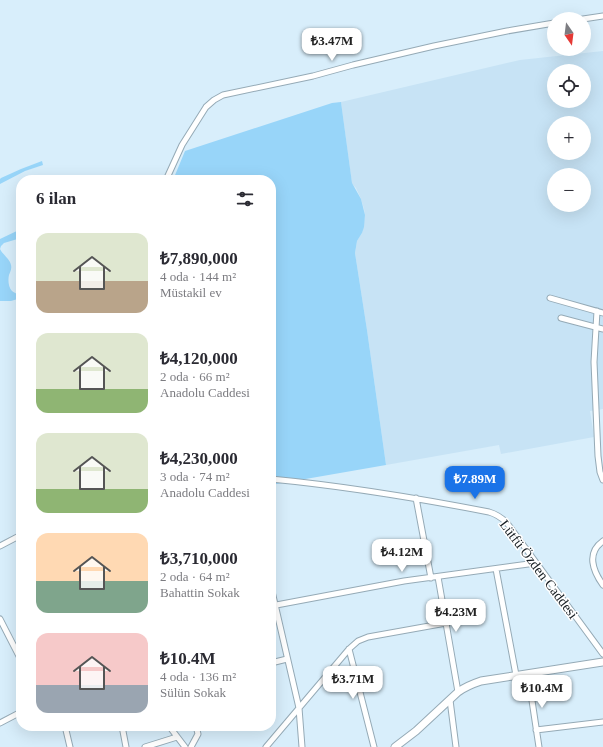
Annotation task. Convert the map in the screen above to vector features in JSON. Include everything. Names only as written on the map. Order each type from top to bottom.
[{"type":"street","points":[[591,18],[603,16]]},
{"type":"street","points":[[168,175],[175,158],[196,122],[210,103],[218,97],[313,76],[434,46],[547,24]]},
{"type":"street","points":[[550,298],[603,312]]},
{"type":"street","points":[[597,311],[594,362],[601,459],[600,472],[603,480]]},
{"type":"street","points":[[561,318],[603,329]]},
{"type":"street","name":"Lütfü Özden Caddesi","points":[[276,479],[313,483],[416,498],[496,514],[504,520],[603,654]]},
{"type":"street","points":[[416,498],[431,578]]},
{"type":"street","points":[[0,546],[16,538]]},
{"type":"street","points":[[603,541],[595,550],[593,562],[597,577],[603,585]]},
{"type":"street","points":[[276,605],[404,581],[536,563]]},
{"type":"street","points":[[496,569],[516,675]]},
{"type":"street","points":[[438,577],[458,692]]},
{"type":"street","points":[[276,617],[299,708],[302,747]]},
{"type":"street","points":[[0,619],[16,650]]},
{"type":"street","points":[[266,747],[349,649],[358,641],[368,637],[446,623]]},
{"type":"street","points":[[349,649],[374,747]]},
{"type":"street","points":[[276,662],[287,659]]},
{"type":"street","points":[[395,747],[416,731],[458,692],[469,685],[481,681],[603,662]]},
{"type":"street","points":[[528,674],[539,747]]},
{"type":"street","points":[[450,700],[456,747]]},
{"type":"street","points":[[0,723],[16,715]]},
{"type":"street","points":[[536,730],[603,722]]},
{"type":"street","points":[[66,731],[70,747]]},
{"type":"street","points":[[123,731],[126,747]]},
{"type":"street","points":[[173,731],[185,747]]},
{"type":"street","points":[[191,747],[198,734],[197,731]]},
{"type":"street","points":[[145,747],[177,737]]},
{"type":"shaded area","points":[[603,51],[603,409],[590,411],[594,437],[501,454],[499,445],[386,465],[355,253],[357,241],[362,233],[365,215],[361,199],[356,188],[352,184],[341,102],[520,60],[557,56],[591,56],[591,52]]},
{"type":"shaded area","points":[[341,102],[352,183],[361,199],[365,215],[364,227],[357,241],[355,253],[386,465],[276,484],[276,175],[175,175],[185,151],[332,103]]},
{"type":"shaded area","points":[[42,161],[43,165],[25,171],[0,184],[1,178]]},
{"type":"shaded area","points":[[16,231],[16,239],[4,243],[0,249],[0,239]]},
{"type":"shaded area","points":[[0,249],[11,265],[8,279],[11,289],[16,293],[16,300],[0,301]]}]
